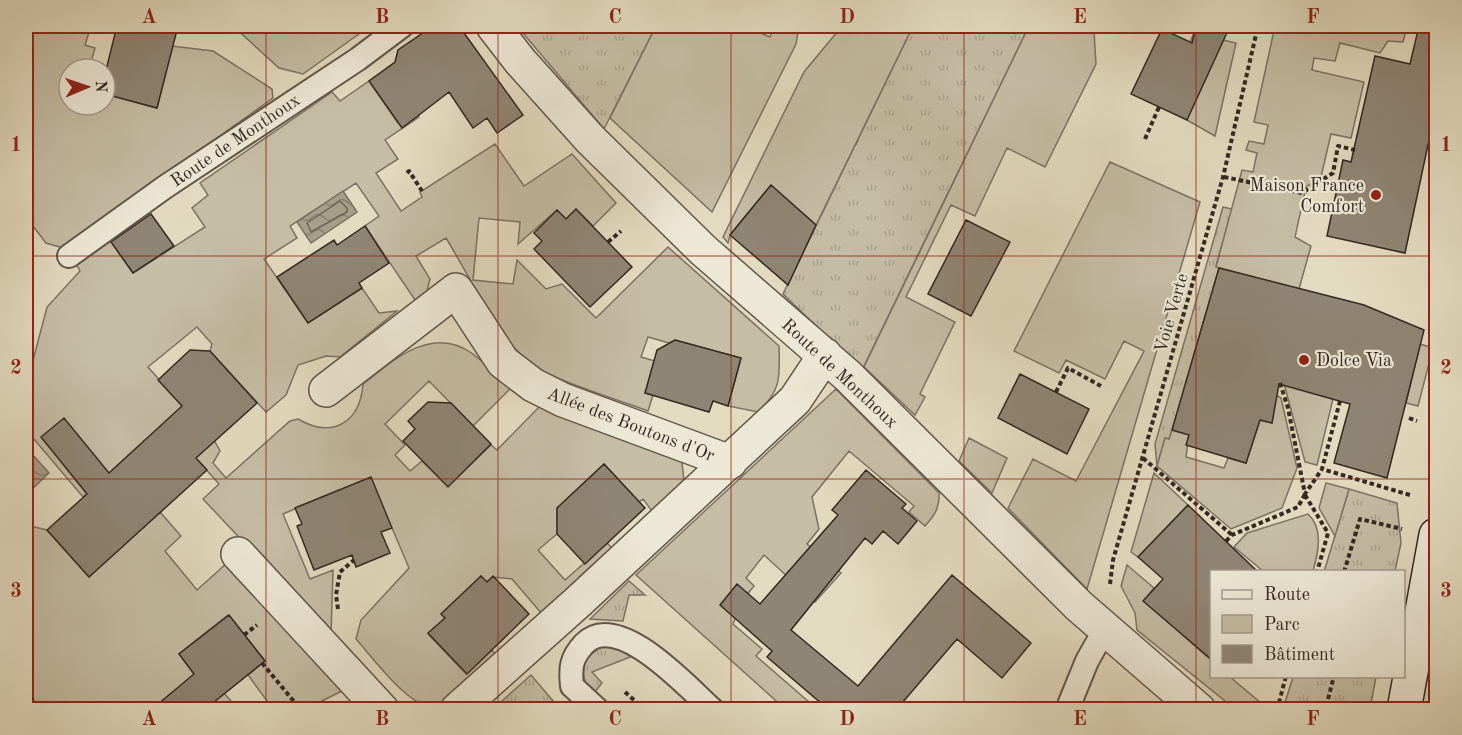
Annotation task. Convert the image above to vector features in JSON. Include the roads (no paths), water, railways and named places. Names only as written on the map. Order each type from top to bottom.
[{"type":"street","name":"Route de Monthoux","points":[[493,26],[520,61],[590,139],[703,250],[825,355],[1104,628],[1199,710]]},
{"type":"street","name":"Allée des Boutons d'Or","points":[[326,390],[456,290],[503,362],[533,385],[563,400],[730,462]]},
{"type":"street","name":"Allée des Boutons d'Or","points":[[457,710],[795,400],[825,355]]},
{"type":"street","points":[[1404,710],[1423,533]]},
{"type":"street","points":[[238,554],[382,710]]},
{"type":"lane","name":"Route de Monthoux","points":[[69,256],[165,187],[358,59],[402,26]]},
{"type":"lane","points":[[1066,710],[1104,628]]},
{"type":"lane","points":[[598,710],[572,686],[570,667],[577,652],[588,640],[613,635],[627,639],[650,654],[713,710]]},
{"type":"water","points":[[343,191],[357,212],[311,243],[297,222]]},
{"type":"water","points":[[32,454],[49,473],[26,495],[26,461]]},
{"type":"place","name":"Maison France Comfort","points":[[1376,195]]},
{"type":"place","name":"Dolce Via","points":[[1304,360]]}]
